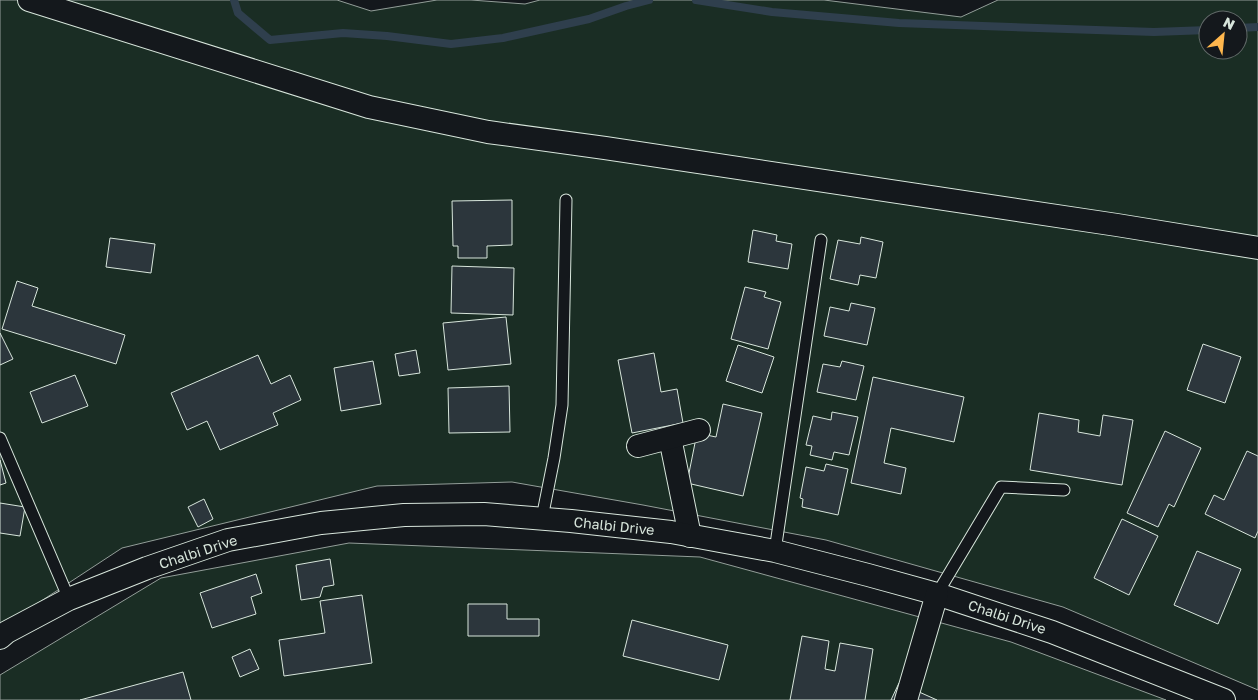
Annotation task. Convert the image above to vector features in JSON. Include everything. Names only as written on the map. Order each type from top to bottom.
[{"type":"street","points":[[29,0],[369,107],[488,132],[615,149],[1258,248]]},
{"type":"street","points":[[638,446],[699,430]]},
{"type":"street","points":[[670,438],[690,536]]},
{"type":"street","name":"Chalbi Drive","points":[[0,638],[7,632],[69,599],[147,568],[228,540],[321,523],[404,515],[484,514],[542,518],[671,532],[775,551],[868,574],[937,594],[1052,632],[1224,700]]},
{"type":"street","points":[[906,700],[937,594]]},
{"type":"lane","points":[[542,518],[562,405],[566,200]]},
{"type":"lane","points":[[775,551],[822,240]]},
{"type":"lane","points":[[0,438],[69,599]]},
{"type":"lane","points":[[937,594],[1001,487],[1064,490]]},
{"type":"green space","points":[[0,0],[337,0],[371,11],[437,0],[471,0],[525,4],[540,0],[824,0],[961,17],[998,0],[1258,0],[1258,690],[1063,607],[826,540],[512,482],[377,486],[122,548],[0,628]]},
{"type":"green space","points":[[349,543],[700,557],[1011,642],[1166,700],[0,700],[0,675],[161,578]]},
{"type":"building","points":[[512,200],[512,245],[487,246],[487,258],[458,258],[458,246],[453,246],[452,201]]},
{"type":"building","points":[[753,230],[777,235],[776,241],[792,244],[788,269],[748,262]]},
{"type":"building","points":[[861,237],[883,242],[876,278],[860,275],[858,285],[830,279],[838,240],[860,244]]},
{"type":"building","points":[[110,238],[155,244],[151,273],[106,267]]},
{"type":"building","points":[[452,266],[514,268],[513,315],[451,313]]},
{"type":"building","points":[[17,281],[38,288],[32,306],[125,335],[116,364],[2,329]]},
{"type":"building","points":[[745,287],[766,292],[764,297],[781,302],[768,349],[731,339]]},
{"type":"building","points":[[851,303],[875,308],[867,345],[824,336],[830,307],[849,311]]},
{"type":"building","points":[[506,317],[511,364],[448,370],[443,323]]},
{"type":"building","points":[[0,333],[13,359],[0,365]]},
{"type":"building","points":[[1203,344],[1241,357],[1225,403],[1187,390]]},
{"type":"building","points":[[738,345],[774,357],[762,393],[726,381]]},
{"type":"building","points":[[416,350],[420,373],[399,376],[395,354]]},
{"type":"building","points":[[654,353],[661,392],[677,389],[683,423],[632,433],[618,360]]},
{"type":"building","points":[[258,355],[271,384],[290,375],[301,400],[273,413],[278,425],[220,450],[207,421],[187,430],[171,393]]},
{"type":"building","points":[[373,361],[381,404],[341,411],[334,368]]},
{"type":"building","points":[[842,361],[864,366],[856,400],[817,392],[823,364],[840,367]]},
{"type":"building","points":[[75,375],[88,406],[42,423],[30,392]]},
{"type":"building","points":[[873,377],[964,397],[954,442],[891,428],[884,463],[906,468],[901,494],[851,483]]},
{"type":"building","points":[[509,386],[510,432],[449,433],[448,388]]},
{"type":"building","points":[[723,404],[762,413],[743,496],[687,483],[697,433],[716,437]]},
{"type":"building","points":[[832,412],[858,417],[849,455],[834,452],[832,460],[810,455],[812,446],[806,445],[813,416],[831,420]]},
{"type":"building","points":[[1039,413],[1079,420],[1078,432],[1100,436],[1103,415],[1133,420],[1122,485],[1030,470]]},
{"type":"building","points":[[1165,431],[1201,448],[1174,507],[1169,504],[1158,527],[1127,513]]},
{"type":"building","points":[[1247,451],[1258,456],[1258,531],[1255,538],[1205,514],[1214,495],[1224,500]]},
{"type":"building","points":[[0,460],[6,483],[0,485]]},
{"type":"building","points":[[826,464],[848,469],[838,515],[802,507],[803,499],[800,498],[806,467],[824,471]]},
{"type":"building","points":[[204,499],[213,519],[198,527],[188,507]]},
{"type":"building","points":[[0,503],[25,507],[20,536],[0,533]]},
{"type":"building","points":[[1122,519],[1158,536],[1129,595],[1094,578]]},
{"type":"building","points":[[1197,551],[1241,569],[1218,624],[1174,605]]},
{"type":"building","points":[[330,559],[334,585],[323,587],[320,597],[301,600],[296,565]]},
{"type":"building","points":[[256,574],[262,593],[251,597],[256,614],[212,628],[200,593]]},
{"type":"building","points":[[362,595],[372,663],[284,676],[279,640],[325,633],[320,601]]},
{"type":"building","points":[[468,604],[507,604],[507,619],[539,619],[539,636],[468,636]]},
{"type":"building","points":[[632,620],[728,645],[719,680],[623,656]]},
{"type":"building","points":[[802,636],[829,641],[825,669],[835,671],[840,643],[873,649],[865,700],[790,700]]},
{"type":"building","points":[[250,649],[259,669],[240,677],[232,657]]},
{"type":"building","points":[[183,672],[191,700],[80,700]]},
{"type":"building","points":[[899,683],[937,700],[891,700]]},
{"type":"waterway","points":[[234,0],[238,13],[270,40],[343,33],[451,44],[503,38],[589,19],[649,0]]},
{"type":"waterway","points":[[696,0],[772,12],[899,23],[1154,32],[1198,30]]},
{"type":"waterway","points":[[1248,28],[1258,27]]}]
